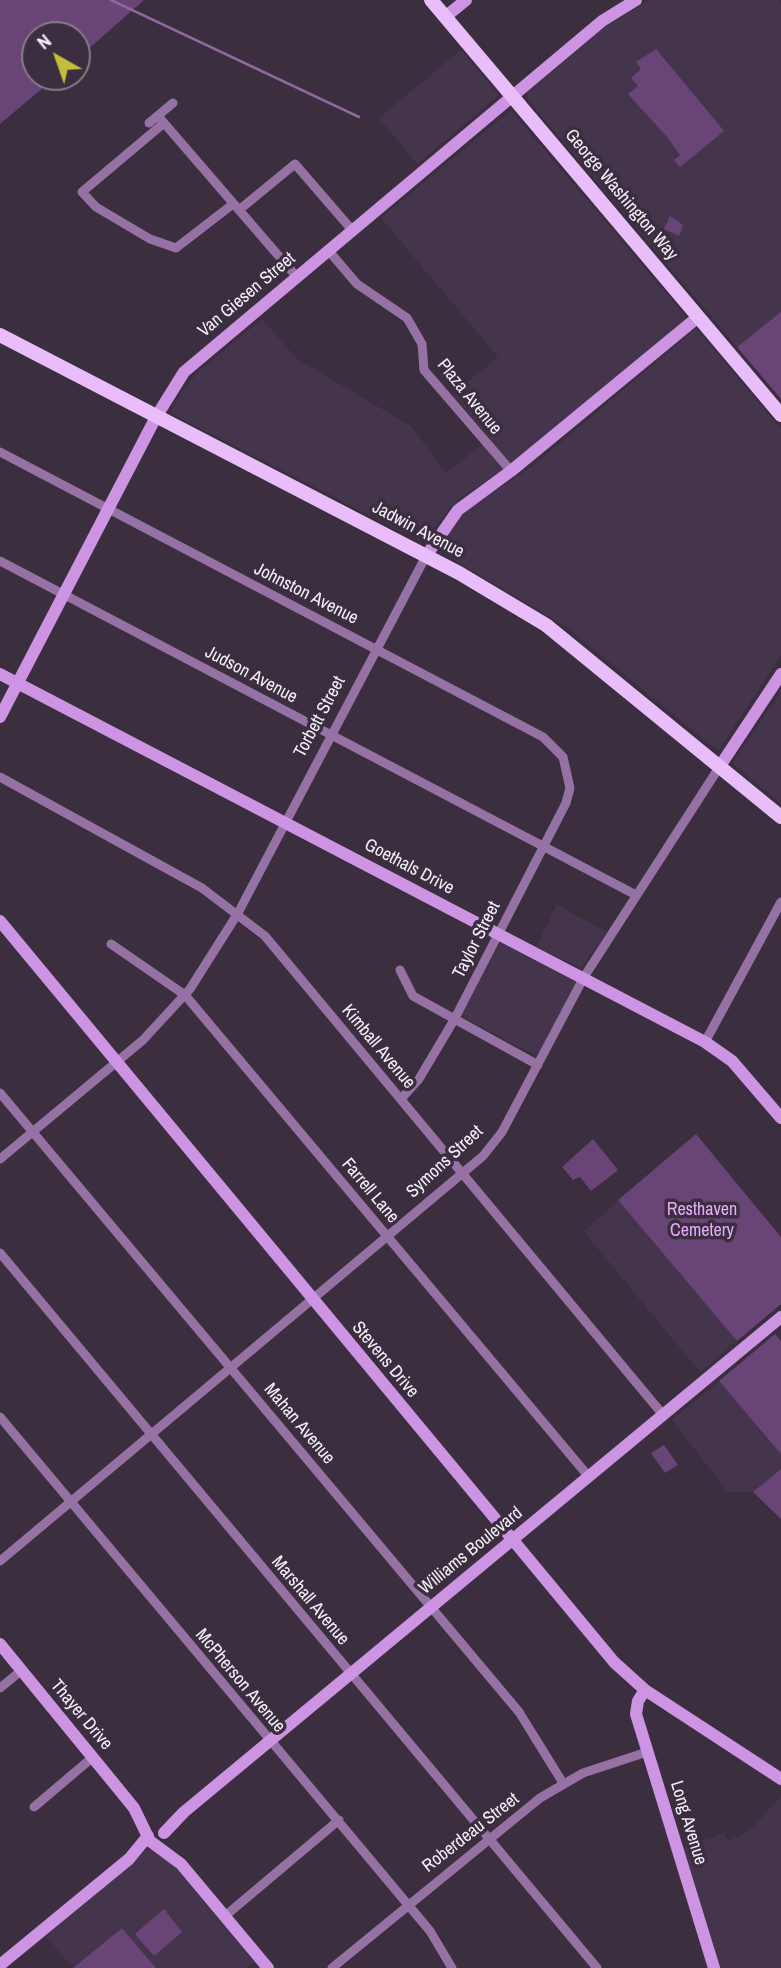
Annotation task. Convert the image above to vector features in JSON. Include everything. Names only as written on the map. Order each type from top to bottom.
[{"type":"main road","name":"George Washington Way","points":[[431,0],[781,415]]},
{"type":"main road","name":"Jadwin Avenue","points":[[0,335],[426,556],[553,629],[781,817]]},
{"type":"street","points":[[445,17],[466,0]]},
{"type":"street","name":"Van Giesen Street","points":[[0,717],[156,417],[173,387],[194,362],[603,22],[636,0]]},
{"type":"street","points":[[173,103],[161,119],[82,192],[96,207],[150,239],[176,248],[295,164],[352,230]]},
{"type":"street","points":[[149,123],[161,119]]},
{"type":"street","points":[[161,119],[296,276]]},
{"type":"street","name":"Plaza Avenue","points":[[328,250],[357,284],[407,318],[422,344],[424,370],[511,471]]},
{"type":"street","name":"Torbett Street","points":[[0,1159],[116,1063],[185,995],[212,957],[238,913],[426,556],[458,509],[511,471],[698,317]]},
{"type":"street","name":"Johnston Avenue","points":[[0,452],[549,741],[566,762],[570,788]]},
{"type":"street","name":"Judson Avenue","points":[[0,561],[636,895]]},
{"type":"street","name":"Goethals Drive","points":[[0,674],[705,1042],[732,1061],[781,1118]]},
{"type":"street","name":"Symons Street","points":[[0,1561],[483,1156],[502,1132],[584,977],[781,674]]},
{"type":"street","name":"Kimball Avenue","points":[[0,777],[202,888],[265,936],[664,1416]]},
{"type":"street","name":"Taylor Street","points":[[401,1100],[419,1079],[454,1020],[566,803],[570,788]]},
{"type":"street","points":[[705,1042],[781,902]]},
{"type":"street","name":"Stevens Drive","points":[[0,921],[614,1662],[645,1690],[781,1779]]},
{"type":"street","name":"Farrell Lane","points":[[111,944],[185,995],[589,1477]]},
{"type":"street","points":[[400,970],[414,996],[538,1065]]},
{"type":"street","name":"Mahan Avenue","points":[[0,1093],[519,1712],[563,1783]]},
{"type":"street","name":"Marshall Avenue","points":[[0,1253],[597,1968]]},
{"type":"street","name":"Williams Boulevard","points":[[2,1965],[781,1317]]},
{"type":"street","name":"McPherson Avenue","points":[[0,1417],[430,1931],[452,1968]]},
{"type":"street","name":"Thayer Drive","points":[[0,1644],[268,1968]]},
{"type":"street","points":[[0,1688],[22,1670]]},
{"type":"street","name":"Long Avenue","points":[[645,1690],[636,1709],[714,1968]]},
{"type":"street","name":"Roberdeau Street","points":[[332,1968],[489,1838],[563,1783],[647,1752]]},
{"type":"street","points":[[34,1807],[93,1757]]},
{"type":"street","points":[[225,1916],[339,1821]]},
{"type":"shaded area","points":[[649,0],[779,0],[781,5],[781,312],[737,347],[528,100],[527,93],[603,28]]},
{"type":"shaded area","points":[[461,50],[499,95],[417,164],[379,118]]},
{"type":"shaded area","points":[[511,110],[687,318],[518,461],[457,500],[422,542],[170,413],[182,391],[199,371],[262,319],[297,359],[411,426],[446,473],[490,438],[453,394],[498,357],[381,218]]},
{"type":"shaded area","points":[[696,328],[781,429],[781,656],[718,751],[565,626],[436,549],[467,509],[533,466]]},
{"type":"shaded area","points":[[781,692],[781,804],[732,763]]},
{"type":"shaded area","points":[[557,905],[607,932],[581,968],[536,947]]},
{"type":"shaded area","points":[[501,940],[577,981],[538,1057],[461,1016]]},
{"type":"shaded area","points":[[618,1200],[737,1341],[700,1372],[584,1232]]},
{"type":"shaded area","points":[[719,1381],[781,1454],[781,1469],[753,1492],[728,1492],[672,1420]]},
{"type":"shaded area","points":[[781,1796],[781,1968],[720,1968],[681,1847],[724,1833],[728,1841],[751,1830]]},
{"type":"shaded area","points":[[149,1848],[170,1861],[254,1962],[247,1968],[156,1968],[122,1928],[73,1968],[46,1936]]},
{"type":"green space","points":[[0,0],[144,0],[91,47],[91,21],[21,21],[21,91],[39,91],[0,124]]},
{"type":"green space","points":[[656,49],[724,131],[680,167],[674,160],[680,155],[628,94],[638,86],[631,78],[641,69],[636,62]]},
{"type":"green space","points":[[670,216],[683,225],[679,236],[664,229]]},
{"type":"green space","points":[[781,312],[781,399],[737,347]]},
{"type":"green space","name":"Resthaven Cemetery","points":[[696,1134],[781,1237],[781,1304],[737,1341],[618,1200]]},
{"type":"green space","points":[[593,1139],[618,1170],[591,1191],[580,1177],[573,1180],[562,1167]]},
{"type":"green space","points":[[775,1334],[781,1341],[781,1454],[719,1381]]},
{"type":"green space","points":[[664,1445],[678,1465],[665,1473],[651,1453]]},
{"type":"green space","points":[[781,1469],[781,1519],[753,1492]]},
{"type":"green space","points":[[164,1909],[182,1932],[154,1956],[135,1934]]},
{"type":"green space","points":[[122,1928],[156,1968],[73,1968]]},
{"type":"waterway","points":[[111,0],[359,117]]}]
